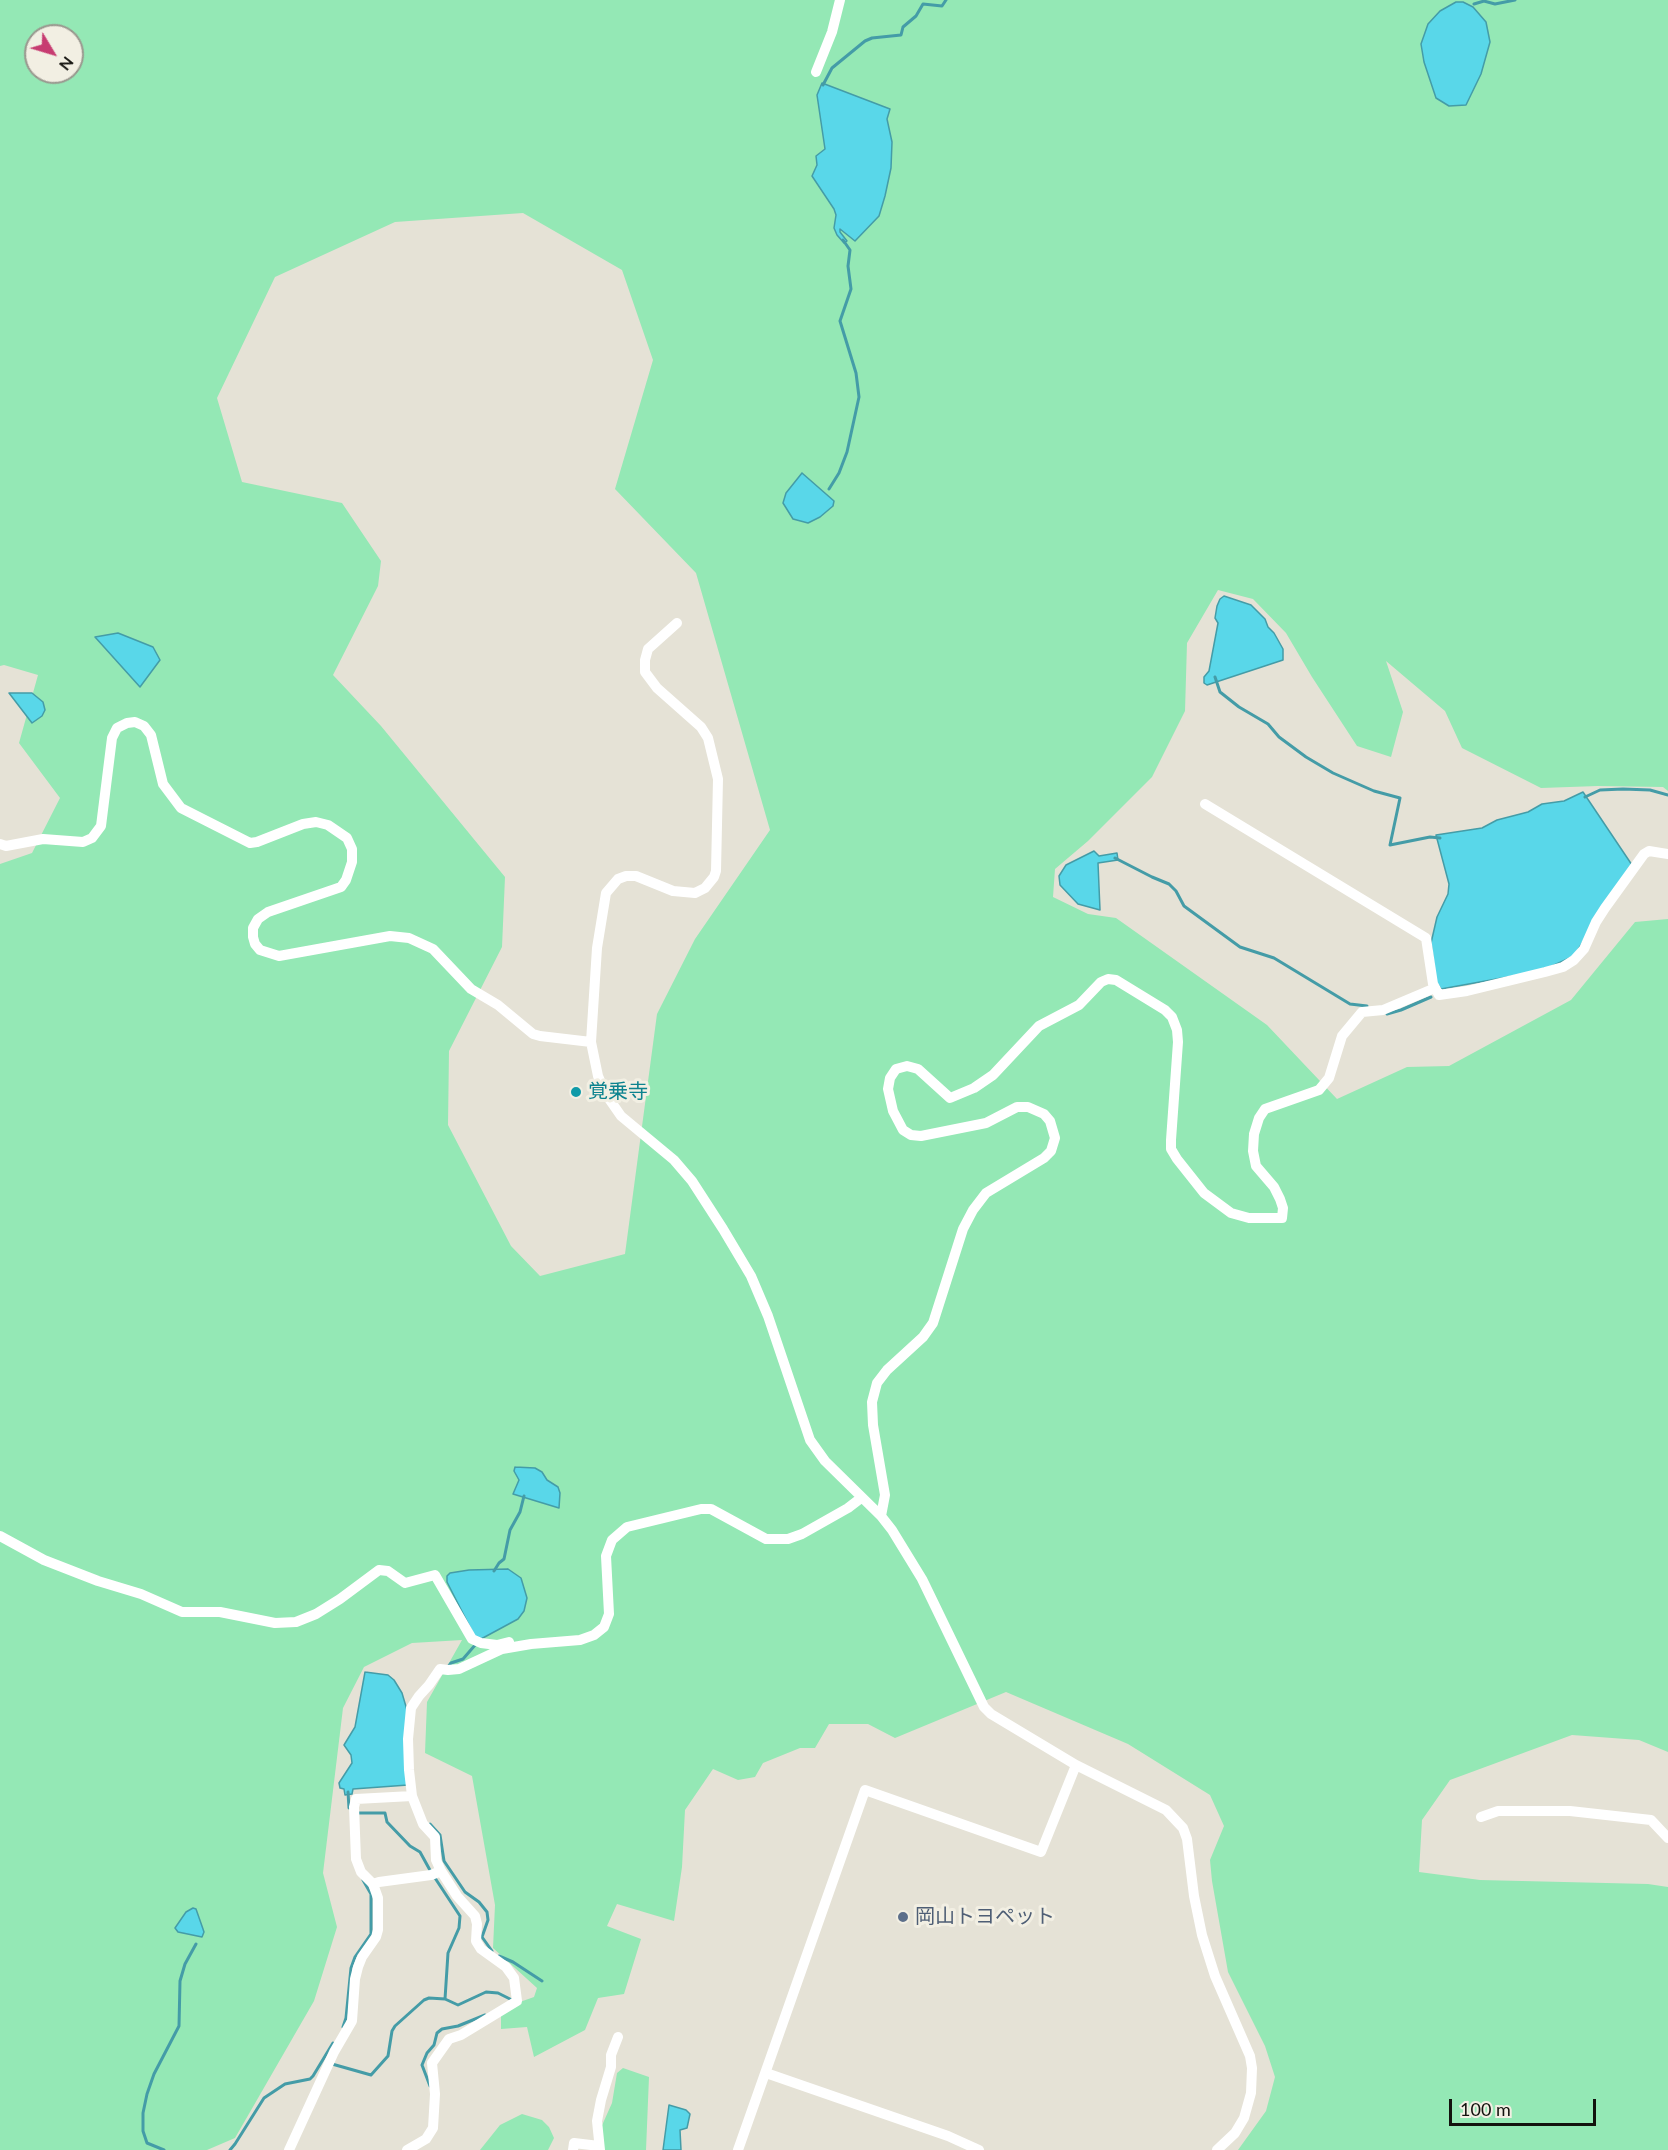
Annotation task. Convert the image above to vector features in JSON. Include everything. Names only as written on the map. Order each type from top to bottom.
[{"type":"street","points":[[816,72],[832,32],[840,0]]},
{"type":"street","points":[[678,623],[648,649],[645,672],[657,688],[701,728],[708,738],[718,779],[716,871],[705,888],[695,893],[674,891],[636,876],[618,879],[606,893],[597,948],[591,1042],[598,1076],[605,1093],[621,1116],[674,1160],[692,1181],[751,1276],[768,1316],[810,1440],[825,1461],[881,1516],[899,1540],[922,1579],[984,1707],[991,1714],[1077,1765],[1166,1810],[1183,1828],[1187,1839],[1194,1896],[1202,1935],[1215,1976],[1246,2047],[1252,2068],[1251,2093],[1244,2118],[1234,2133],[1217,2150]]},
{"type":"street","points":[[0,844],[6,846],[43,838],[83,842],[92,838],[101,826],[112,738],[117,728],[135,722],[144,726],[151,735],[163,784],[181,808],[250,843],[303,824],[316,822],[328,825],[347,838],[352,849],[352,862],[346,880],[340,887],[268,912],[258,920],[253,928],[253,937],[260,950],[279,956],[390,936],[410,938],[433,949],[471,989],[498,1005],[533,1034],[591,1042]]},
{"type":"street","points":[[1205,804],[1426,938],[1435,988],[1439,995],[1467,991],[1563,967],[1580,956],[1601,915],[1644,854],[1649,851],[1668,854]]},
{"type":"street","points":[[881,1516],[885,1495],[873,1425],[872,1402],[877,1383],[887,1370],[923,1337],[933,1323],[963,1229],[973,1210],[986,1193],[1044,1158],[1051,1151],[1055,1138],[1050,1121],[1044,1114],[1028,1107],[1017,1107],[986,1123],[921,1136],[911,1135],[903,1130],[892,1111],[888,1089],[890,1078],[896,1069],[907,1066],[918,1069],[950,1098],[958,1095],[974,1088],[993,1075],[1039,1026],[1079,1005],[1101,982],[1108,979],[1116,980],[1165,1010],[1172,1017],[1177,1030],[1171,1149],[1177,1159],[1204,1193],[1231,1213],[1249,1218],[1282,1218],[1283,1208],[1274,1187],[1256,1166],[1253,1150],[1254,1134],[1259,1118],[1265,1110],[1319,1090],[1329,1078],[1342,1036],[1362,1012],[1383,1010],[1435,988]]},
{"type":"street","points":[[407,2150],[426,2139],[433,2127],[435,2094],[432,2063],[448,2039],[490,2019],[517,2001],[514,1978],[506,1967],[481,1949],[476,1941],[475,1916],[457,1896],[441,1871],[436,1860],[435,1837],[423,1824],[412,1796],[409,1770],[411,1708],[440,1669],[459,1669],[502,1649],[580,1640],[594,1635],[604,1627],[609,1614],[606,1556],[612,1540],[627,1527],[701,1509],[711,1509],[766,1539],[788,1539],[802,1534],[861,1498]]},
{"type":"street","points":[[0,1536],[44,1560],[98,1581],[141,1594],[182,1612],[220,1612],[275,1623],[296,1622],[316,1614],[379,1570],[388,1571],[405,1583],[435,1575],[472,1639],[497,1645],[526,1639],[531,1644]]},
{"type":"street","points":[[738,2150],[865,1790],[1041,1852],[1077,1765]]},
{"type":"street","points":[[289,2150],[334,2052],[352,2021],[358,1967],[378,1930],[378,1898],[373,1884],[361,1872],[356,1859],[354,1807],[356,1799],[412,1796]]},
{"type":"street","points":[[1481,1817],[1498,1811],[1570,1811],[1651,1820],[1668,1838]]},
{"type":"street","points":[[373,1884],[431,1875],[441,1871]]},
{"type":"street","points":[[573,2150],[574,2143],[599,2148],[597,2121],[611,2055],[618,2037]]},
{"type":"street","points":[[766,2073],[948,2136],[979,2150]]},
{"type":"green space","points":[[0,0],[1668,0],[1668,791],[1663,787],[1541,788],[1462,748],[1445,711],[1386,661],[1403,712],[1391,757],[1357,746],[1286,633],[1253,599],[1218,590],[1187,643],[1185,711],[1152,777],[1088,841],[1055,869],[1053,897],[1088,914],[1116,918],[1267,1025],[1337,1099],[1407,1067],[1449,1066],[1571,1000],[1635,922],[1668,919],[1668,1752],[1639,1740],[1572,1735],[1450,1780],[1422,1820],[1419,1872],[1480,1880],[1648,1884],[1668,1887],[1668,2150],[1238,2150],[1266,2111],[1275,2077],[1265,2046],[1228,1972],[1210,1860],[1224,1826],[1210,1795],[1128,1744],[1006,1692],[895,1738],[868,1724],[829,1724],[815,1748],[800,1748],[763,1763],[755,1777],[738,1780],[713,1769],[685,1810],[682,1867],[674,1921],[617,1904],[607,1926],[641,1939],[624,1994],[598,1998],[585,2030],[534,2057],[527,2027],[501,2029],[501,2015],[517,2003],[534,1997],[537,1988],[493,1948],[495,1905],[472,1776],[425,1753],[427,1702],[462,1640],[412,1643],[364,1667],[343,1708],[323,1873],[337,1927],[314,2001],[235,2138],[207,2150],[0,2150],[0,864],[32,853],[60,798],[19,743],[38,675],[4,665],[0,666]],"holes":[[[523,213],[622,270],[653,360],[615,489],[696,573],[770,830],[695,939],[657,1014],[625,1254],[540,1276],[511,1246],[448,1125],[449,1051],[502,947],[505,877],[381,726],[333,675],[378,586],[381,561],[342,503],[242,482],[217,398],[275,277],[395,222]]]},
{"type":"green space","points":[[623,2068],[649,2077],[646,2150],[591,2150],[612,2103],[617,2073]]},
{"type":"green space","points":[[522,2114],[542,2120],[549,2127],[554,2138],[548,2150],[480,2150],[500,2125]]},
{"type":"water","points":[[1456,2],[1463,2],[1473,7],[1486,22],[1490,42],[1481,74],[1466,105],[1449,106],[1436,98],[1424,62],[1421,44],[1428,24],[1440,11]]},
{"type":"water","points":[[822,83],[890,109],[887,119],[892,142],[891,168],[879,216],[855,241],[840,229],[847,241],[844,243],[834,228],[836,215],[834,209],[812,176],[817,165],[816,156],[825,149],[817,95]]},
{"type":"water","points":[[802,473],[834,501],[833,506],[820,517],[808,523],[793,519],[783,503],[786,493]]},
{"type":"water","points":[[1224,596],[1251,605],[1265,619],[1283,649],[1283,660],[1207,685],[1204,683],[1204,677],[1209,671],[1218,623],[1215,618],[1217,606]]},
{"type":"water","points":[[118,633],[153,647],[160,660],[140,687],[95,637]]},
{"type":"water","points":[[9,693],[32,693],[43,702],[45,710],[42,716],[32,723]]},
{"type":"water","points":[[1583,792],[1632,865],[1574,956],[1541,971],[1441,989],[1436,982],[1431,943],[1437,917],[1448,894],[1449,884],[1436,835],[1482,828],[1497,820],[1528,812],[1542,804],[1564,801]]},
{"type":"water","points":[[1094,851],[1099,856],[1117,853],[1118,860],[1098,863],[1100,910],[1078,904],[1060,885],[1059,876],[1066,865]]},
{"type":"water","points":[[515,1467],[535,1468],[542,1472],[547,1480],[558,1487],[559,1508],[513,1494],[519,1480],[514,1471]]},
{"type":"water","points":[[508,1569],[521,1578],[527,1598],[524,1611],[518,1619],[481,1639],[475,1637],[447,1582],[447,1576],[450,1573],[469,1570]]},
{"type":"water","points":[[365,1672],[388,1675],[402,1693],[407,1710],[408,1785],[353,1789],[352,1794],[345,1795],[339,1783],[352,1763],[351,1755],[344,1745],[355,1727]]},
{"type":"water","points":[[193,1908],[196,1909],[204,1932],[202,1937],[178,1932],[175,1928],[186,1912]]},
{"type":"water","points":[[669,2105],[686,2110],[690,2114],[687,2128],[680,2130],[681,2150],[663,2150]]},
{"type":"waterway","points":[[823,85],[832,68],[865,41],[872,38],[901,35],[903,27],[916,16],[923,4],[942,6],[946,0]]},
{"type":"waterway","points":[[1474,4],[1484,1],[1495,4],[1515,0]]},
{"type":"waterway","points":[[829,489],[839,473],[847,452],[859,397],[856,373],[840,321],[851,289],[848,266],[850,250],[843,240]]},
{"type":"waterway","points":[[1215,677],[1220,692],[1239,707],[1268,724],[1279,737],[1306,757],[1333,773],[1374,791],[1400,798],[1390,845],[1430,837],[1440,838]]},
{"type":"waterway","points":[[1585,797],[1600,790],[1623,789],[1650,790],[1668,795]]},
{"type":"waterway","points":[[1115,858],[1169,884],[1176,891],[1184,906],[1240,947],[1274,958],[1350,1004],[1367,1006]]},
{"type":"waterway","points":[[1387,1014],[1431,997]]},
{"type":"waterway","points":[[494,1571],[504,1559],[510,1530],[520,1512],[524,1496]]},
{"type":"waterway","points":[[448,1667],[451,1663],[463,1659],[476,1644]]},
{"type":"waterway","points":[[348,1792],[349,1808]]},
{"type":"waterway","points":[[357,1813],[385,1813],[387,1822],[410,1846],[420,1852],[431,1872]]},
{"type":"waterway","points":[[430,1824],[440,1835],[444,1861],[465,1892],[479,1902],[487,1912],[488,1920],[482,1937],[492,1951]]},
{"type":"waterway","points":[[332,2064],[371,2075],[388,2056],[395,2026],[424,2000],[445,1999],[448,1953],[459,1928],[460,1916],[435,1878]]},
{"type":"waterway","points":[[343,2027],[351,1968],[355,1957],[371,1934],[371,1894],[363,1880]]},
{"type":"waterway","points":[[164,2150],[147,2143],[143,2131],[143,2113],[154,2074],[179,2026],[180,1981],[185,1964],[196,1944]]},
{"type":"waterway","points":[[499,1956],[513,1962],[542,1981]]},
{"type":"waterway","points":[[445,1999],[458,2005],[486,1992],[498,1993],[512,2000]]},
{"type":"waterway","points":[[430,2086],[422,2065],[427,2053],[434,2045],[437,2033],[442,2029],[458,2026],[485,2015]]},
{"type":"waterway","points":[[230,2150],[264,2098],[285,2084],[310,2079],[333,2043]]},
{"type":"place","name":"覚乗寺","points":[[576,1092]]},
{"type":"place","name":"岡山トヨペット","points":[[903,1917]]}]
